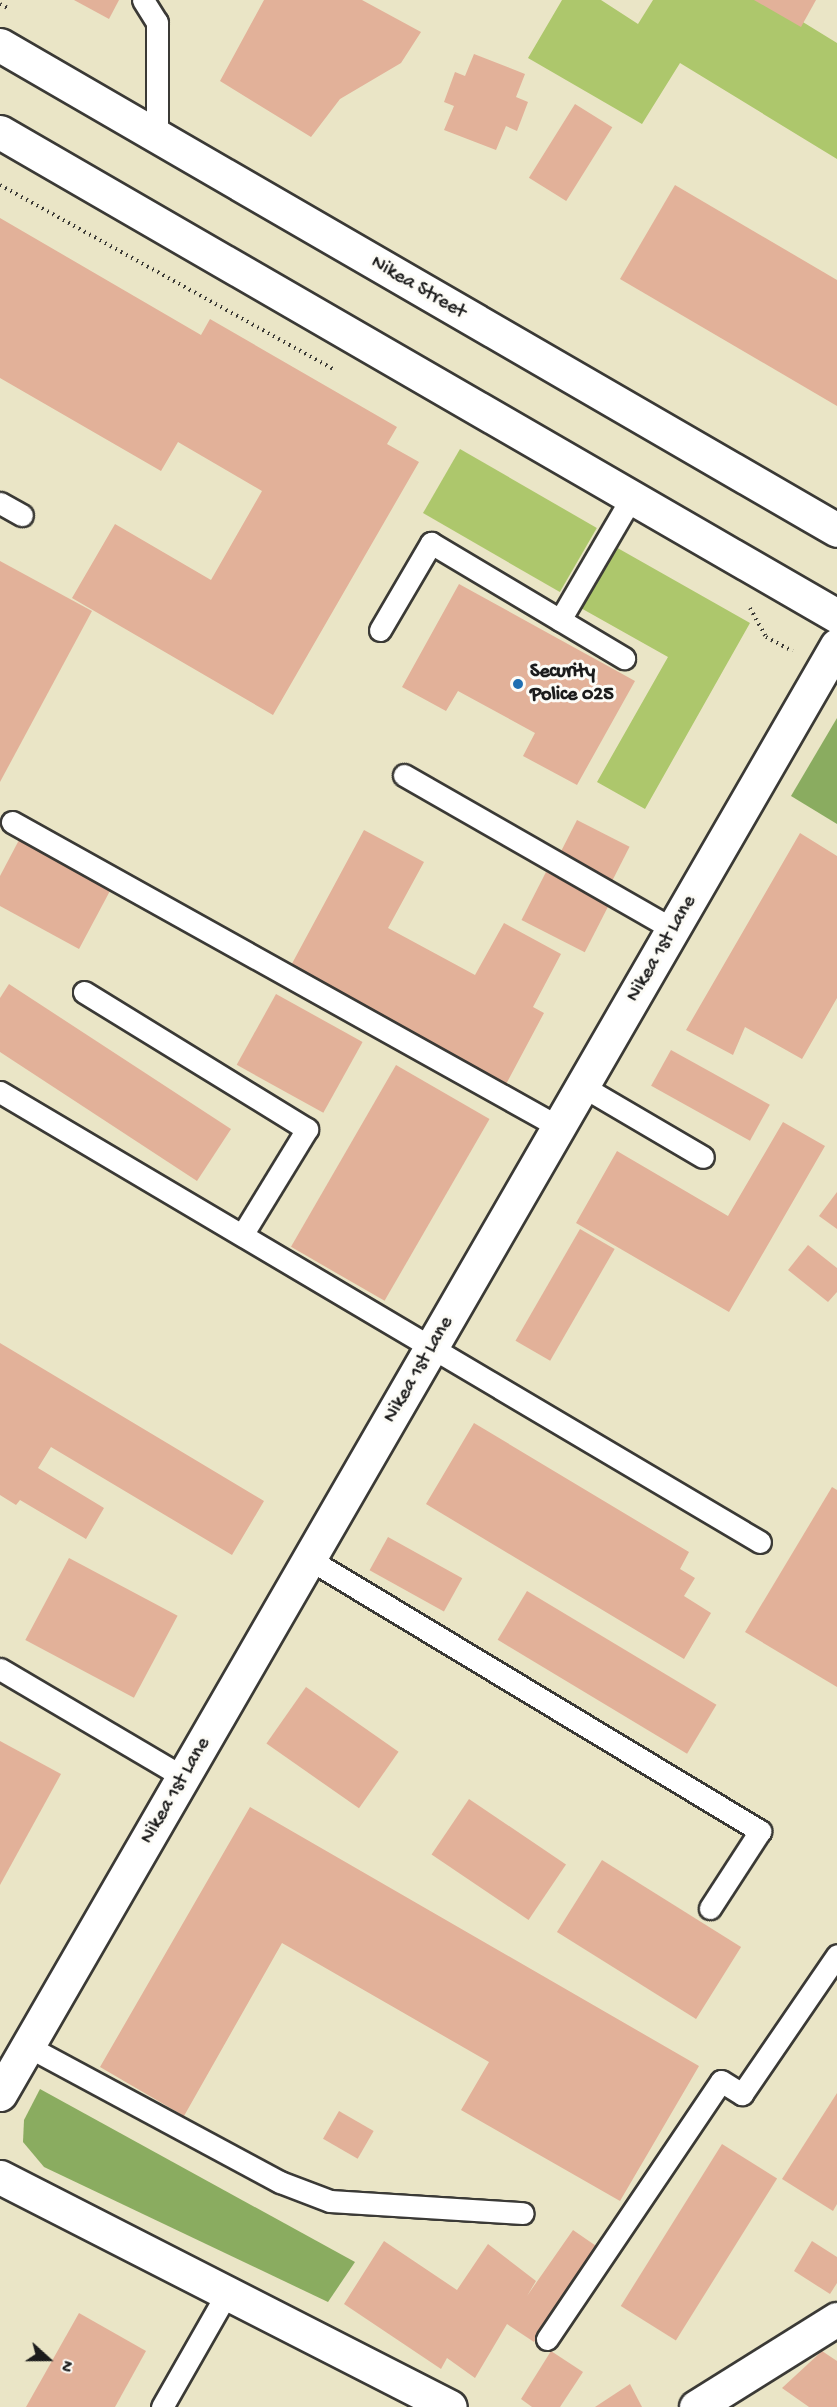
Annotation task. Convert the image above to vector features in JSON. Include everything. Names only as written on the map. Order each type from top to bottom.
[{"type":"street","name":"Nikea Street","points":[[0,45],[837,530]]},
{"type":"street","points":[[0,132],[837,616]]},
{"type":"street","name":"Nikea 1st Lane","points":[[0,2094],[830,656]]},
{"type":"street","points":[[0,2177],[450,2407]]},
{"type":"street","points":[[696,2407],[837,2319]]},
{"type":"lane","points":[[143,0],[157,22],[157,136]]},
{"type":"lane","points":[[560,620],[632,497]]},
{"type":"lane","points":[[0,503],[22,515]]},
{"type":"lane","points":[[380,630],[431,543],[624,658]]},
{"type":"lane","points":[[404,776],[673,929]]},
{"type":"lane","points":[[12,822],[558,1127]]},
{"type":"lane","points":[[84,992],[307,1129],[242,1235]]},
{"type":"lane","points":[[582,1086],[703,1157]]},
{"type":"lane","points":[[0,1092],[760,1542]]},
{"type":"lane","points":[[309,1559],[760,1831],[710,1908]]},
{"type":"lane","points":[[0,1669],[183,1778]]},
{"type":"lane","points":[[547,2339],[722,2081],[742,2094],[837,1955]]},
{"type":"lane","points":[[29,2047],[280,2182],[330,2201],[523,2213]]},
{"type":"lane","points":[[162,2407],[227,2293]]},
{"type":"path","points":[[0,185],[345,376]]},
{"type":"path","points":[[741,603],[751,609],[766,637],[830,656]]},
{"type":"green space","points":[[562,0],[601,0],[638,24],[653,0],[767,0],[837,43],[837,159],[680,63],[642,124],[528,58]]},
{"type":"green space","points":[[460,449],[597,528],[560,592],[423,513]]},
{"type":"green space","points":[[614,546],[750,623],[645,809],[597,782],[668,657],[579,607]]},
{"type":"green space","points":[[837,718],[837,824],[791,796]]},
{"type":"green space","points":[[40,2089],[355,2262],[328,2302],[44,2167],[23,2142],[24,2120]]},
{"type":"building","points":[[74,0],[119,0],[109,19]]},
{"type":"building","points":[[264,0],[362,0],[421,32],[401,63],[340,99],[311,137],[220,81]]},
{"type":"building","points":[[754,0],[816,0],[801,27]]},
{"type":"building","points":[[474,54],[525,74],[516,97],[528,102],[517,131],[506,126],[496,150],[444,130],[454,106],[444,102],[455,72],[465,76]]},
{"type":"building","points":[[575,104],[612,127],[566,201],[529,178]]},
{"type":"building","points":[[675,185],[837,280],[837,406],[620,279]]},
{"type":"building","points":[[0,218],[201,335],[210,319],[397,427],[387,444],[419,462],[273,715],[72,598],[115,524],[211,580],[262,491],[178,442],[161,471],[0,378]]},
{"type":"building","points":[[0,561],[92,611],[0,782]]},
{"type":"building","name":"Security Police 025","points":[[459,584],[635,681],[577,785],[523,756],[535,733],[458,691],[446,711],[402,687]]},
{"type":"building","points":[[577,820],[630,847],[612,882],[559,855]]},
{"type":"building","points":[[364,830],[424,862],[388,928],[475,975],[504,923],[561,954],[533,1007],[544,1013],[504,1088],[288,971]]},
{"type":"building","points":[[800,833],[837,856],[837,998],[802,1059],[745,1027],[733,1055],[686,1030]]},
{"type":"building","points":[[19,840],[111,889],[79,949],[0,906],[0,876]]},
{"type":"building","points":[[546,872],[609,904],[585,952],[521,920]]},
{"type":"building","points":[[9,984],[231,1129],[197,1181],[0,1052],[0,998]]},
{"type":"building","points":[[276,994],[363,1042],[323,1113],[237,1065]]},
{"type":"building","points":[[671,1050],[770,1105],[750,1141],[651,1086]]},
{"type":"building","points":[[396,1065],[490,1119],[385,1301],[291,1247]]},
{"type":"building","points":[[783,1122],[825,1146],[729,1312],[576,1223],[617,1151],[728,1216]]},
{"type":"building","points":[[837,1192],[837,1229],[819,1216]]},
{"type":"building","points":[[580,1229],[615,1249],[550,1361],[516,1341]]},
{"type":"building","points":[[808,1245],[837,1268],[837,1292],[828,1302],[788,1270]]},
{"type":"building","points":[[0,1343],[264,1501],[232,1555],[51,1447],[38,1468],[104,1508],[86,1539],[20,1500],[16,1505],[0,1495]]},
{"type":"building","points":[[474,1423],[689,1552],[680,1569],[695,1578],[684,1596],[711,1613],[684,1659],[426,1504]]},
{"type":"building","points":[[832,1487],[837,1490],[837,1687],[745,1632]]},
{"type":"building","points":[[388,1537],[462,1578],[444,1611],[370,1570]]},
{"type":"building","points":[[69,1558],[178,1616],[134,1698],[25,1640]]},
{"type":"building","points":[[527,1591],[716,1705],[687,1754],[498,1640]]},
{"type":"building","points":[[306,1687],[399,1752],[359,1808],[266,1744]]},
{"type":"building","points":[[0,1741],[61,1774],[0,1885]]},
{"type":"building","points":[[469,1799],[566,1864],[529,1920],[432,1855]]},
{"type":"building","points":[[250,1807],[699,2066],[620,2201],[461,2110],[489,2062],[282,1943],[184,2116],[100,2067]]},
{"type":"building","points":[[602,1860],[741,1947],[696,2019],[557,1932]]},
{"type":"building","points":[[837,2093],[837,2204],[833,2211],[782,2179]]},
{"type":"building","points":[[339,2111],[374,2131],[358,2159],[323,2139]]},
{"type":"building","points":[[722,2144],[777,2178],[676,2340],[621,2306]]},
{"type":"building","points":[[573,2230],[599,2248],[534,2342],[507,2324],[475,2378],[447,2358],[441,2369],[344,2304],[384,2241],[457,2290],[488,2244],[536,2281],[527,2296]]},
{"type":"building","points":[[812,2241],[837,2257],[837,2283],[830,2294],[794,2271]]},
{"type":"building","points":[[79,2313],[146,2351],[115,2407],[26,2407]]},
{"type":"building","points":[[551,2351],[583,2372],[560,2407],[532,2407],[521,2399]]},
{"type":"building","points":[[822,2351],[837,2361],[837,2407],[809,2407],[782,2388]]},
{"type":"building","points":[[630,2384],[642,2407],[595,2407]]},
{"type":"place","name":"Security Police 025","points":[[518,684]]}]
